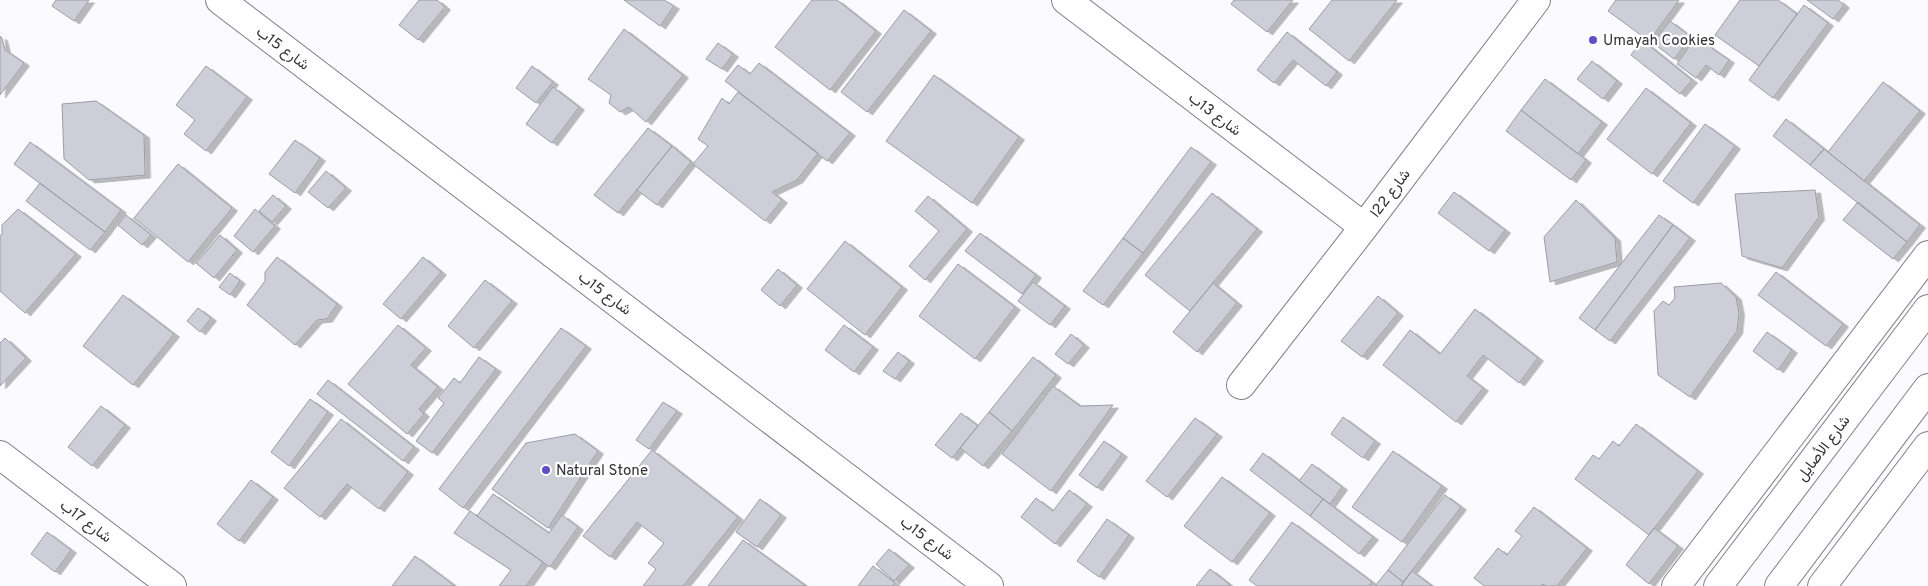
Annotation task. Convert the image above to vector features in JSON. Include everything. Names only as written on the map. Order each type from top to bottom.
[{"type":"street","name":"شارع 15ب","points":[[220,0],[989,586]]},
{"type":"street","name":"شارع 13ب","points":[[1066,0],[1364,227]]},
{"type":"street","name":"شارع 22ا","points":[[1241,385],[1364,227],[1536,0]]},
{"type":"street","points":[[1676,586],[1928,255]]},
{"type":"street","name":"شارع الأصايل","points":[[1718,586],[1928,310]]},
{"type":"street","points":[[1779,586],[1928,388]]},
{"type":"street","points":[[1822,586],[1928,446]]},
{"type":"street","name":"شارع 17ب","points":[[0,455],[172,586]]},
{"type":"building","points":[[56,0],[89,0],[74,21],[52,6]]},
{"type":"building","points":[[419,0],[437,0],[445,7],[418,40],[399,25]]},
{"type":"building","points":[[624,0],[664,0],[674,6],[660,26]]},
{"type":"building","points":[[812,0],[837,0],[876,31],[830,90],[775,47]]},
{"type":"building","points":[[1234,0],[1293,0],[1267,32],[1231,4]]},
{"type":"building","points":[[1332,0],[1397,0],[1349,61],[1309,29]]},
{"type":"building","points":[[1616,0],[1679,0],[1649,41],[1608,11]]},
{"type":"building","points":[[1740,0],[1778,0],[1797,14],[1759,66],[1715,35]]},
{"type":"building","points":[[1807,0],[1838,0],[1844,5],[1833,19]]},
{"type":"building","points":[[1804,5],[1828,23],[1773,98],[1749,80]]},
{"type":"building","points":[[904,10],[931,31],[867,112],[841,92]]},
{"type":"building","points":[[1670,21],[1691,37],[1674,59],[1653,43]]},
{"type":"building","points":[[624,29],[683,75],[646,122],[629,107],[620,112],[609,103],[611,95],[588,79]]},
{"type":"building","points":[[1287,32],[1337,72],[1326,86],[1293,60],[1274,83],[1257,70]]},
{"type":"building","points":[[0,36],[5,50],[24,63],[0,95]]},
{"type":"building","points":[[1696,37],[1729,60],[1719,75],[1706,65],[1696,78],[1677,64]]},
{"type":"building","points":[[1642,40],[1692,80],[1680,94],[1631,55]]},
{"type":"building","points":[[718,43],[733,54],[722,69],[706,59]]},
{"type":"building","points":[[1592,61],[1617,81],[1603,99],[1577,79]]},
{"type":"building","points":[[759,63],[850,133],[827,161],[725,81],[738,65],[750,74]]},
{"type":"building","points":[[206,66],[247,97],[206,151],[184,134],[195,120],[176,105]]},
{"type":"building","points":[[532,66],[553,82],[536,103],[516,88]]},
{"type":"building","points":[[934,75],[1019,137],[972,203],[886,141]]},
{"type":"building","points":[[1545,79],[1602,122],[1578,154],[1521,110]]},
{"type":"building","points":[[1883,82],[1920,111],[1864,181],[1828,152]]},
{"type":"building","points":[[553,87],[579,107],[552,143],[526,124]]},
{"type":"building","points":[[1646,88],[1691,123],[1652,174],[1607,139]]},
{"type":"building","points":[[738,92],[818,153],[797,180],[772,192],[782,200],[765,221],[693,164],[708,146],[698,139],[722,98],[729,104]]},
{"type":"building","points":[[96,101],[144,135],[145,175],[89,180],[64,159],[62,104]]},
{"type":"building","points":[[1521,110],[1586,160],[1571,180],[1506,131]]},
{"type":"building","points":[[1786,119],[1824,149],[1810,165],[1773,136]]},
{"type":"building","points":[[1705,124],[1735,146],[1693,203],[1663,181]]},
{"type":"building","points":[[648,128],[672,146],[618,213],[594,195]]},
{"type":"building","points":[[295,140],[320,158],[295,193],[269,174]]},
{"type":"building","points":[[30,142],[121,210],[105,232],[14,164]]},
{"type":"building","points":[[672,146],[691,162],[657,205],[637,190]]},
{"type":"building","points":[[1191,147],[1211,162],[1143,253],[1123,238]]},
{"type":"building","points":[[1824,149],[1920,225],[1907,242],[1810,165]]},
{"type":"building","points":[[178,164],[232,208],[188,262],[134,218]]},
{"type":"building","points":[[326,171],[346,188],[328,208],[308,192]]},
{"type":"building","points":[[40,183],[105,232],[90,250],[26,201]]},
{"type":"building","points":[[1815,190],[1819,217],[1782,268],[1742,256],[1735,194]]},
{"type":"building","points":[[1454,192],[1505,230],[1489,251],[1438,213]]},
{"type":"building","points":[[1212,193],[1257,229],[1190,311],[1145,275]]},
{"type":"building","points":[[273,195],[286,206],[272,222],[259,211]]},
{"type":"building","points":[[928,196],[967,229],[925,280],[909,266],[939,231],[915,211]]},
{"type":"building","points":[[1576,200],[1615,238],[1617,262],[1550,282],[1544,237]]},
{"type":"building","points":[[1858,202],[1907,242],[1893,259],[1843,220]]},
{"type":"building","points":[[18,209],[76,254],[25,313],[0,291],[0,236],[2,234],[2,225]]},
{"type":"building","points":[[255,209],[275,226],[253,252],[234,236]]},
{"type":"building","points":[[126,215],[151,235],[142,245],[118,225]]},
{"type":"building","points":[[1659,215],[1673,225],[1595,330],[1579,318]]},
{"type":"building","points":[[1673,225],[1690,238],[1610,341],[1595,330]]},
{"type":"building","points":[[980,233],[1036,275],[1022,294],[965,251]]},
{"type":"building","points":[[220,235],[237,250],[214,278],[196,263]]},
{"type":"building","points":[[1123,238],[1143,253],[1103,305],[1083,291]]},
{"type":"building","points":[[845,241],[902,287],[865,335],[807,289]]},
{"type":"building","points":[[277,257],[337,304],[327,319],[317,320],[295,345],[247,305],[265,281],[265,272]]},
{"type":"building","points":[[423,257],[441,272],[401,319],[383,304]]},
{"type":"building","points":[[958,264],[1015,307],[975,359],[919,316]]},
{"type":"building","points":[[778,269],[797,285],[780,306],[761,290]]},
{"type":"building","points":[[1776,272],[1843,324],[1826,346],[1758,295]]},
{"type":"building","points":[[230,273],[240,281],[230,295],[219,287]]},
{"type":"building","points":[[485,280],[512,301],[474,348],[448,326]]},
{"type":"building","points":[[1033,282],[1065,306],[1050,325],[1018,301]]},
{"type":"building","points":[[1213,283],[1237,303],[1197,352],[1173,332]]},
{"type":"building","points":[[1721,283],[1736,297],[1739,313],[1737,331],[1690,397],[1658,375],[1654,311],[1663,301],[1669,305],[1675,298],[1674,287]]},
{"type":"building","points":[[123,295],[174,334],[133,385],[83,346]]},
{"type":"building","points":[[1378,296],[1398,313],[1362,357],[1341,341]]},
{"type":"building","points":[[198,308],[211,318],[200,332],[187,321]]},
{"type":"building","points":[[1475,309],[1538,358],[1519,383],[1483,355],[1467,376],[1483,388],[1456,422],[1383,365],[1410,330],[1440,354]]},
{"type":"building","points":[[398,325],[426,348],[411,365],[438,387],[419,409],[424,414],[407,434],[348,384]]},
{"type":"building","points":[[844,325],[873,347],[854,372],[825,350]]},
{"type":"building","points":[[561,328],[586,346],[463,508],[439,489]]},
{"type":"building","points":[[1767,332],[1792,350],[1778,370],[1753,351]]},
{"type":"building","points":[[1071,334],[1084,345],[1068,364],[1055,354]]},
{"type":"building","points":[[5,338],[26,358],[0,386],[0,343]]},
{"type":"building","points":[[898,352],[909,361],[895,379],[883,371]]},
{"type":"building","points":[[479,357],[496,369],[432,453],[416,441],[444,403],[438,398],[454,378],[460,383]]},
{"type":"building","points":[[1033,357],[1056,375],[1012,431],[989,412]]},
{"type":"building","points":[[328,380],[414,447],[403,461],[317,394]]},
{"type":"building","points":[[1053,386],[1080,406],[1113,405],[1051,491],[1002,454]]},
{"type":"building","points":[[310,399],[328,412],[289,466],[271,452]]},
{"type":"building","points":[[663,402],[677,411],[649,449],[636,440]]},
{"type":"building","points":[[101,406],[125,425],[92,466],[68,447]]},
{"type":"building","points":[[989,412],[1012,431],[983,466],[960,448]]},
{"type":"building","points":[[961,413],[978,426],[952,458],[935,445]]},
{"type":"building","points":[[1343,417],[1375,441],[1363,458],[1331,434]]},
{"type":"building","points":[[1195,418],[1217,434],[1167,497],[1146,481]]},
{"type":"building","points":[[341,419],[408,472],[379,509],[347,484],[320,517],[284,488]]},
{"type":"building","points":[[1636,424],[1698,471],[1649,535],[1575,479],[1593,455],[1599,459],[1613,441],[1619,446]]},
{"type":"building","name":"Natural Stone","points":[[575,434],[598,451],[548,528],[492,489],[526,443]]},
{"type":"building","points":[[1104,441],[1122,454],[1097,488],[1079,475]]},
{"type":"building","points":[[652,450],[738,517],[683,586],[643,586],[656,569],[648,563],[664,543],[637,522],[610,557],[583,536]]},
{"type":"building","points":[[1393,451],[1442,486],[1402,542],[1352,507]]},
{"type":"building","points":[[1263,453],[1323,499],[1310,516],[1250,470]]},
{"type":"building","points":[[1312,464],[1342,487],[1330,504],[1299,481]]},
{"type":"building","points":[[1222,477],[1270,513],[1232,562],[1184,526]]},
{"type":"building","points":[[251,480],[273,497],[239,541],[217,524]]},
{"type":"building","points":[[1069,490],[1087,504],[1055,544],[1021,517],[1036,498],[1053,511]]},
{"type":"building","points":[[493,494],[549,533],[562,515],[578,527],[550,567],[477,516]]},
{"type":"building","points":[[1445,495],[1461,507],[1403,582],[1388,570]]},
{"type":"building","points":[[760,499],[781,515],[757,547],[736,532]]},
{"type":"building","points":[[1323,499],[1373,537],[1359,554],[1310,516]]},
{"type":"building","points":[[1534,507],[1587,548],[1557,586],[1546,586],[1543,584],[1541,586],[1484,586],[1474,578],[1498,548],[1507,555],[1522,536],[1515,531]]},
{"type":"building","points":[[470,511],[543,562],[526,586],[499,586],[511,570],[454,533]]},
{"type":"building","points":[[1107,519],[1129,535],[1099,577],[1077,561]]},
{"type":"building","points":[[1292,522],[1372,582],[1369,586],[1257,586],[1249,580]]},
{"type":"building","points":[[1654,528],[1678,546],[1649,584],[1626,565]]},
{"type":"building","points":[[47,532],[71,550],[55,572],[31,554]]},
{"type":"building","points":[[743,540],[806,586],[708,586]]},
{"type":"building","points":[[889,549],[909,565],[894,581],[876,564]]},
{"type":"building","points":[[415,556],[455,586],[392,586]]},
{"type":"building","points":[[873,566],[895,583],[893,586],[858,586]]},
{"type":"building","points":[[1210,569],[1230,585],[1196,586]]},
{"type":"building","points":[[1388,570],[1403,582],[1401,586],[1375,586]]},
{"type":"building","points":[[1412,571],[1432,586],[1401,586]]},
{"type":"place","name":"Umayah Cookies","points":[[1593,40]]},
{"type":"place","name":"Natural Stone","points":[[546,470]]}]
